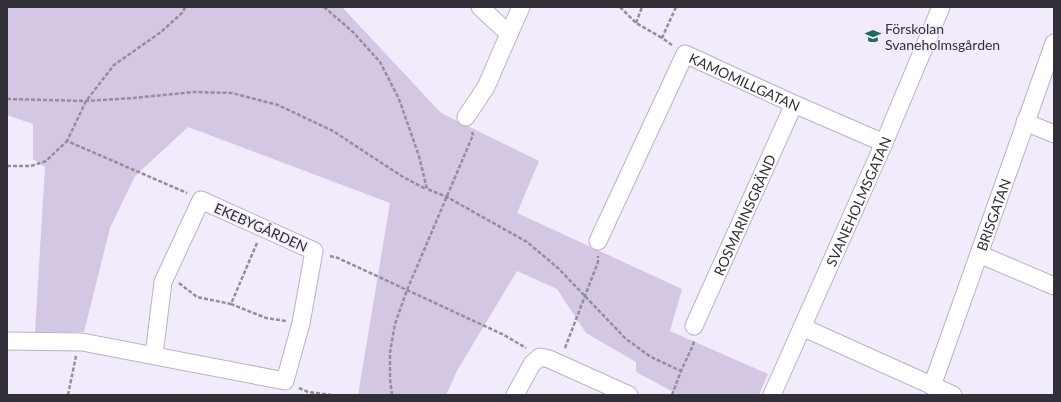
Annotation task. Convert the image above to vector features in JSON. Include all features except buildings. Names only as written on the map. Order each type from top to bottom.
[{"type":"street","points":[[480,7],[509,34]]},
{"type":"street","points":[[466,117],[486,86],[521,7]]},
{"type":"street","name":"SVANEHOLMSGATAN","points":[[772,395],[884,142],[941,7]]},
{"type":"street","name":"BRISGATAN","points":[[932,386],[1054,43]]},
{"type":"street","name":"KAMOMILLGATAN","points":[[598,241],[685,54],[794,104],[884,142]]},
{"type":"street","name":"ROSMARINSGRÄND","points":[[694,326],[794,104]]},
{"type":"street","points":[[1025,122],[1054,134]]},
{"type":"street","name":"EKEBYGÅRDEN","points":[[154,355],[163,282],[201,200],[314,251],[301,323],[285,381]]},
{"type":"street","points":[[979,254],[1054,286]]},
{"type":"street","points":[[802,327],[953,395]]},
{"type":"street","points":[[7,341],[79,342],[285,381]]},
{"type":"street","points":[[515,395],[532,364],[540,357],[550,359],[630,395]]},
{"type":"path","points":[[7,166],[32,166],[46,161],[67,140],[86,100],[114,65],[161,32],[183,12],[185,7]]},
{"type":"path","points":[[324,7],[353,32],[380,62],[398,99],[419,156],[427,189]]},
{"type":"path","points":[[620,7],[636,23],[662,38],[685,54]]},
{"type":"path","points":[[636,23],[642,7]]},
{"type":"path","points":[[662,38],[676,7]]},
{"type":"path","points":[[7,99],[86,100],[133,98],[194,92],[232,93],[278,105],[333,130],[403,177],[446,197],[527,242],[558,268],[626,339],[651,357],[681,372]]},
{"type":"path","points":[[392,395],[390,379],[390,352],[395,324],[407,290],[473,135],[466,117]]},
{"type":"path","points":[[67,140],[201,200]]},
{"type":"path","points":[[231,304],[264,228]]},
{"type":"path","points":[[559,364],[598,262],[598,241]]},
{"type":"path","points":[[314,251],[338,258],[504,335],[540,357]]},
{"type":"path","points":[[163,282],[175,280],[197,297],[231,304],[266,318],[301,323]]},
{"type":"path","points":[[672,395],[694,345],[694,326]]},
{"type":"path","points":[[68,395],[79,342]]},
{"type":"path","points":[[285,381],[308,392],[333,395]]},
{"type":"shaded area","points":[[7,7],[342,7],[441,113],[539,161],[517,213],[682,289],[670,331],[768,374],[759,395],[679,395],[636,372],[636,362],[586,333],[557,289],[517,271],[458,369],[446,395],[358,395],[390,203],[188,127],[135,176],[110,228],[84,332],[35,332],[45,167],[33,159],[33,124],[7,115]]},
{"type":"place","name":"Förskolan Svaneholmsgården","points":[[873,36]]}]
